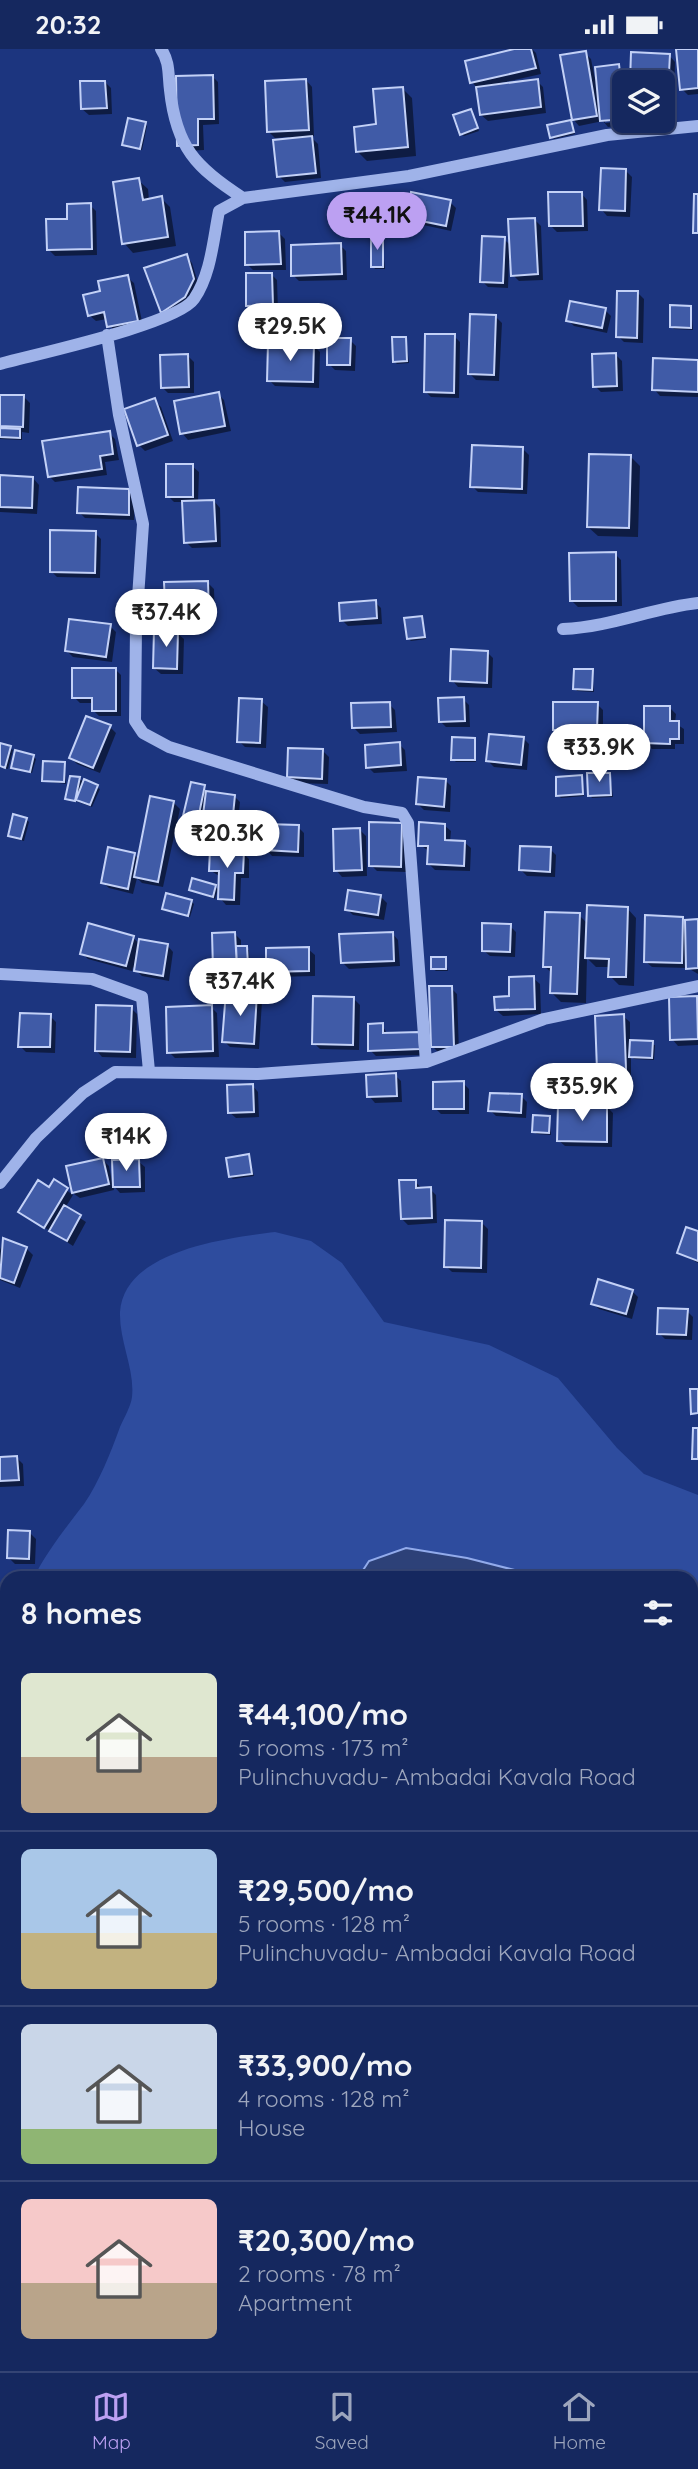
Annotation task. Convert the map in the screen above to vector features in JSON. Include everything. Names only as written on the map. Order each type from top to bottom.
[{"type":"street","points":[[161,49],[169,60],[173,123],[186,149],[223,186],[243,198]]},
{"type":"street","points":[[0,364],[144,327],[192,302],[207,273],[219,211],[243,198],[409,176],[607,135],[698,126]]},
{"type":"street","points":[[107,335],[119,415],[143,524],[136,627],[135,721],[143,733],[169,747],[364,807],[402,813],[408,823],[426,1062]]},
{"type":"street","points":[[563,629],[598,627],[678,605],[698,603]]},
{"type":"street","points":[[0,974],[92,979],[142,997],[149,1071]]},
{"type":"street","points":[[0,1183],[36,1138],[97,1082],[115,1072],[258,1074],[426,1062],[544,1019],[698,986]]},
{"type":"shaded area","points":[[275,1232],[311,1241],[342,1263],[384,1322],[489,1345],[558,1378],[617,1448],[644,1474],[698,1495],[698,1571],[38,1571],[95,1486],[130,1404],[131,1376],[120,1323],[126,1291],[139,1274],[158,1261],[181,1251],[232,1238]]},
{"type":"shaded area","points":[[406,1548],[467,1558],[518,1571],[363,1571],[369,1561]]},
{"type":"building","points":[[514,49],[531,49],[536,68],[470,83],[465,61]]},
{"type":"building","points":[[676,49],[698,49],[698,88],[680,90]]},
{"type":"building","points":[[586,51],[597,116],[572,120],[560,55]]},
{"type":"building","points":[[631,52],[670,54],[669,70],[630,70]]},
{"type":"building","points":[[619,64],[620,70],[612,70],[612,120],[600,121],[595,67]]},
{"type":"building","points":[[213,75],[214,119],[198,119],[198,145],[177,146],[176,76]]},
{"type":"building","points":[[306,79],[309,130],[267,132],[265,81]]},
{"type":"building","points":[[538,79],[541,107],[480,115],[476,87]]},
{"type":"building","points":[[80,81],[105,81],[107,108],[81,109]]},
{"type":"building","points":[[403,87],[408,147],[356,152],[354,127],[376,124],[373,89]]},
{"type":"building","points":[[471,109],[478,128],[460,135],[453,115]]},
{"type":"building","points":[[128,118],[146,122],[140,149],[122,145]]},
{"type":"building","points":[[571,120],[574,132],[550,138],[547,125]]},
{"type":"building","points":[[312,136],[316,173],[277,177],[273,140]]},
{"type":"building","points":[[601,168],[626,169],[625,211],[599,210]]},
{"type":"building","points":[[139,178],[143,200],[162,196],[168,237],[122,244],[113,182]]},
{"type":"building","points":[[411,192],[451,200],[446,226],[406,218]]},
{"type":"building","points":[[548,192],[582,192],[583,226],[549,226]]},
{"type":"building","points":[[694,194],[698,194],[698,233],[693,233]]},
{"type":"building","points":[[91,203],[92,249],[47,250],[46,219],[67,219],[67,204]]},
{"type":"building","points":[[535,218],[538,274],[511,276],[508,219]]},
{"type":"building","points":[[279,231],[281,264],[245,265],[245,232]]},
{"type":"building","points":[[482,236],[505,237],[503,283],[480,282]]},
{"type":"building","points":[[371,237],[383,237],[383,267],[371,267]]},
{"type":"building","points":[[341,243],[342,274],[291,276],[291,245]]},
{"type":"building","points":[[187,254],[194,279],[185,297],[161,313],[144,268]]},
{"type":"building","points":[[246,273],[272,273],[273,305],[246,306]]},
{"type":"building","points":[[128,275],[138,321],[107,327],[104,312],[88,316],[83,295],[100,291],[98,281]]},
{"type":"building","points":[[617,291],[638,291],[637,338],[616,337]]},
{"type":"building","points":[[570,301],[606,308],[602,328],[566,321]]},
{"type":"building","points":[[670,305],[691,306],[691,328],[670,327]]},
{"type":"building","points":[[470,314],[496,315],[494,375],[468,374]]},
{"type":"building","points":[[425,334],[455,334],[454,393],[424,392]]},
{"type":"building","points":[[392,337],[406,337],[407,361],[393,362]]},
{"type":"building","points":[[327,338],[351,338],[350,365],[327,365]]},
{"type":"building","points":[[268,343],[314,344],[313,382],[267,381]]},
{"type":"building","points":[[616,353],[617,386],[593,387],[592,354]]},
{"type":"building","points":[[188,354],[189,387],[161,388],[160,355]]},
{"type":"building","points":[[653,358],[698,360],[698,392],[652,390]]},
{"type":"building","points":[[219,392],[225,426],[180,434],[174,401]]},
{"type":"building","points":[[0,395],[24,395],[23,427],[0,426]]},
{"type":"building","points":[[155,398],[168,435],[137,446],[124,409]]},
{"type":"building","points":[[0,428],[20,429],[20,438],[0,437]]},
{"type":"building","points":[[110,431],[113,454],[100,456],[102,469],[48,477],[42,441]]},
{"type":"building","points":[[472,445],[523,447],[522,489],[470,487]]},
{"type":"building","points":[[589,454],[631,455],[629,528],[587,527]]},
{"type":"building","points":[[166,464],[193,464],[193,497],[166,497]]},
{"type":"building","points":[[0,475],[33,477],[32,508],[0,507]]},
{"type":"building","points":[[78,487],[129,489],[129,515],[77,513]]},
{"type":"building","points":[[214,500],[216,541],[184,543],[182,501]]},
{"type":"building","points":[[50,530],[96,531],[95,573],[50,572]]},
{"type":"building","points":[[616,552],[616,601],[570,601],[569,553]]},
{"type":"building","points":[[208,581],[209,615],[154,616],[154,607],[165,606],[164,582]]},
{"type":"building","points":[[376,600],[377,618],[340,621],[339,603]]},
{"type":"building","points":[[422,616],[425,637],[407,639],[404,618]]},
{"type":"building","points":[[69,619],[111,624],[106,657],[65,651]]},
{"type":"building","points":[[154,630],[178,631],[177,669],[153,668]]},
{"type":"building","points":[[451,649],[488,651],[487,683],[450,681]]},
{"type":"building","points":[[72,668],[116,668],[116,711],[92,711],[92,698],[72,698]]},
{"type":"building","points":[[574,669],[593,669],[592,690],[573,689]]},
{"type":"building","points":[[464,697],[465,721],[439,722],[438,698]]},
{"type":"building","points":[[239,698],[262,699],[260,743],[237,742]]},
{"type":"building","points":[[390,702],[391,727],[352,728],[351,703]]},
{"type":"building","points":[[553,702],[598,702],[597,730],[553,730]]},
{"type":"building","points":[[644,706],[670,706],[670,721],[679,721],[679,739],[670,739],[670,744],[644,743]]},
{"type":"building","points":[[86,716],[111,725],[93,768],[69,758]]},
{"type":"building","points":[[489,734],[524,737],[521,765],[486,761]]},
{"type":"building","points":[[452,737],[475,738],[475,760],[451,760]]},
{"type":"building","points":[[400,742],[401,765],[366,768],[365,745]]},
{"type":"building","points":[[0,743],[11,746],[5,768],[0,766]]},
{"type":"building","points":[[288,748],[323,749],[322,779],[287,777]]},
{"type":"building","points":[[15,750],[34,755],[30,772],[11,768]]},
{"type":"building","points":[[43,761],[65,762],[64,782],[42,781]]},
{"type":"building","points":[[587,773],[610,773],[611,795],[588,796]]},
{"type":"building","points":[[582,775],[583,794],[556,796],[556,777]]},
{"type":"building","points":[[70,776],[80,777],[75,801],[65,799]]},
{"type":"building","points":[[418,777],[446,779],[444,807],[416,804]]},
{"type":"building","points":[[84,779],[98,785],[90,805],[76,800]]},
{"type":"building","points":[[191,782],[205,785],[198,819],[183,816]]},
{"type":"building","points":[[206,791],[235,795],[231,835],[201,831]]},
{"type":"building","points":[[150,796],[174,801],[158,882],[134,877]]},
{"type":"building","points":[[13,814],[27,818],[21,839],[8,836]]},
{"type":"building","points":[[369,822],[402,823],[401,867],[369,866]]},
{"type":"building","points":[[419,822],[445,824],[445,840],[465,841],[464,866],[427,864],[428,846],[418,846]]},
{"type":"building","points":[[265,824],[299,825],[298,852],[264,850]]},
{"type":"building","points":[[360,828],[362,870],[334,871],[333,829]]},
{"type":"building","points":[[520,846],[551,847],[550,872],[519,870]]},
{"type":"building","points":[[108,847],[135,853],[128,889],[101,883]]},
{"type":"building","points":[[210,850],[244,851],[243,873],[235,873],[234,900],[218,899],[219,871],[209,871]]},
{"type":"building","points":[[192,878],[216,885],[213,897],[189,890]]},
{"type":"building","points":[[348,890],[381,895],[378,915],[345,910]]},
{"type":"building","points":[[166,893],[192,900],[188,916],[162,909]]},
{"type":"building","points":[[587,905],[628,907],[626,977],[608,977],[609,959],[585,958]]},
{"type":"building","points":[[545,912],[580,913],[577,994],[550,993],[551,967],[543,967]]},
{"type":"building","points":[[645,915],[683,917],[682,963],[644,962]]},
{"type":"building","points":[[698,919],[698,968],[686,969],[685,920]]},
{"type":"building","points":[[88,923],[134,936],[126,966],[80,954]]},
{"type":"building","points":[[482,923],[511,924],[510,952],[482,951]]},
{"type":"building","points":[[235,932],[237,969],[213,970],[212,933]]},
{"type":"building","points":[[393,932],[394,961],[341,963],[339,934]]},
{"type":"building","points":[[139,939],[168,944],[163,976],[134,971]]},
{"type":"building","points":[[236,946],[247,946],[248,966],[237,966]]},
{"type":"building","points":[[309,947],[309,971],[266,972],[266,948]]},
{"type":"building","points":[[431,957],[446,957],[446,969],[431,969]]},
{"type":"building","points":[[534,976],[535,1009],[495,1010],[494,997],[509,996],[509,977]]},
{"type":"building","points":[[429,986],[452,986],[454,1047],[431,1047]]},
{"type":"building","points":[[226,991],[257,993],[254,1044],[222,1042]]},
{"type":"building","points":[[313,996],[354,997],[353,1045],[312,1044]]},
{"type":"building","points":[[697,996],[698,1039],[670,1040],[669,997]]},
{"type":"building","points":[[96,1005],[132,1006],[130,1052],[95,1051]]},
{"type":"building","points":[[212,1005],[213,1051],[167,1053],[166,1007]]},
{"type":"building","points":[[20,1013],[51,1014],[50,1047],[18,1047]]},
{"type":"building","points":[[624,1014],[626,1069],[597,1070],[595,1016]]},
{"type":"building","points":[[383,1023],[383,1033],[419,1032],[420,1049],[368,1051],[368,1024]]},
{"type":"building","points":[[630,1040],[653,1041],[652,1058],[629,1057]]},
{"type":"building","points":[[396,1073],[397,1096],[367,1097],[366,1075]]},
{"type":"building","points":[[464,1081],[464,1109],[433,1109],[433,1082]]},
{"type":"building","points":[[253,1084],[254,1112],[228,1113],[227,1085]]},
{"type":"building","points":[[490,1093],[522,1094],[521,1113],[488,1111]]},
{"type":"building","points":[[558,1104],[607,1105],[607,1142],[557,1141]]},
{"type":"building","points":[[533,1115],[550,1116],[549,1133],[532,1132]]},
{"type":"building","points":[[249,1154],[252,1174],[229,1177],[226,1158]]},
{"type":"building","points":[[103,1158],[109,1184],[72,1193],[66,1166]]},
{"type":"building","points":[[139,1159],[140,1187],[113,1187],[112,1160]]},
{"type":"building","points":[[54,1179],[68,1188],[44,1228],[18,1212],[38,1180],[49,1187]]},
{"type":"building","points":[[399,1180],[416,1180],[416,1188],[431,1187],[432,1218],[401,1219]]},
{"type":"building","points":[[64,1205],[81,1215],[67,1241],[49,1231]]},
{"type":"building","points":[[445,1220],[482,1221],[481,1268],[444,1267]]},
{"type":"building","points":[[686,1227],[698,1231],[698,1261],[677,1253]]},
{"type":"building","points":[[3,1238],[27,1247],[14,1283],[0,1278]]},
{"type":"building","points":[[598,1279],[633,1290],[626,1314],[591,1304]]},
{"type":"building","points":[[658,1308],[688,1309],[686,1335],[657,1334]]},
{"type":"building","points":[[690,1389],[698,1389],[698,1413],[691,1414]]},
{"type":"building","points":[[693,1428],[698,1428],[698,1459],[692,1459]]},
{"type":"building","points":[[17,1456],[19,1480],[0,1481],[0,1457]]},
{"type":"building","points":[[8,1530],[30,1531],[29,1559],[7,1558]]}]
